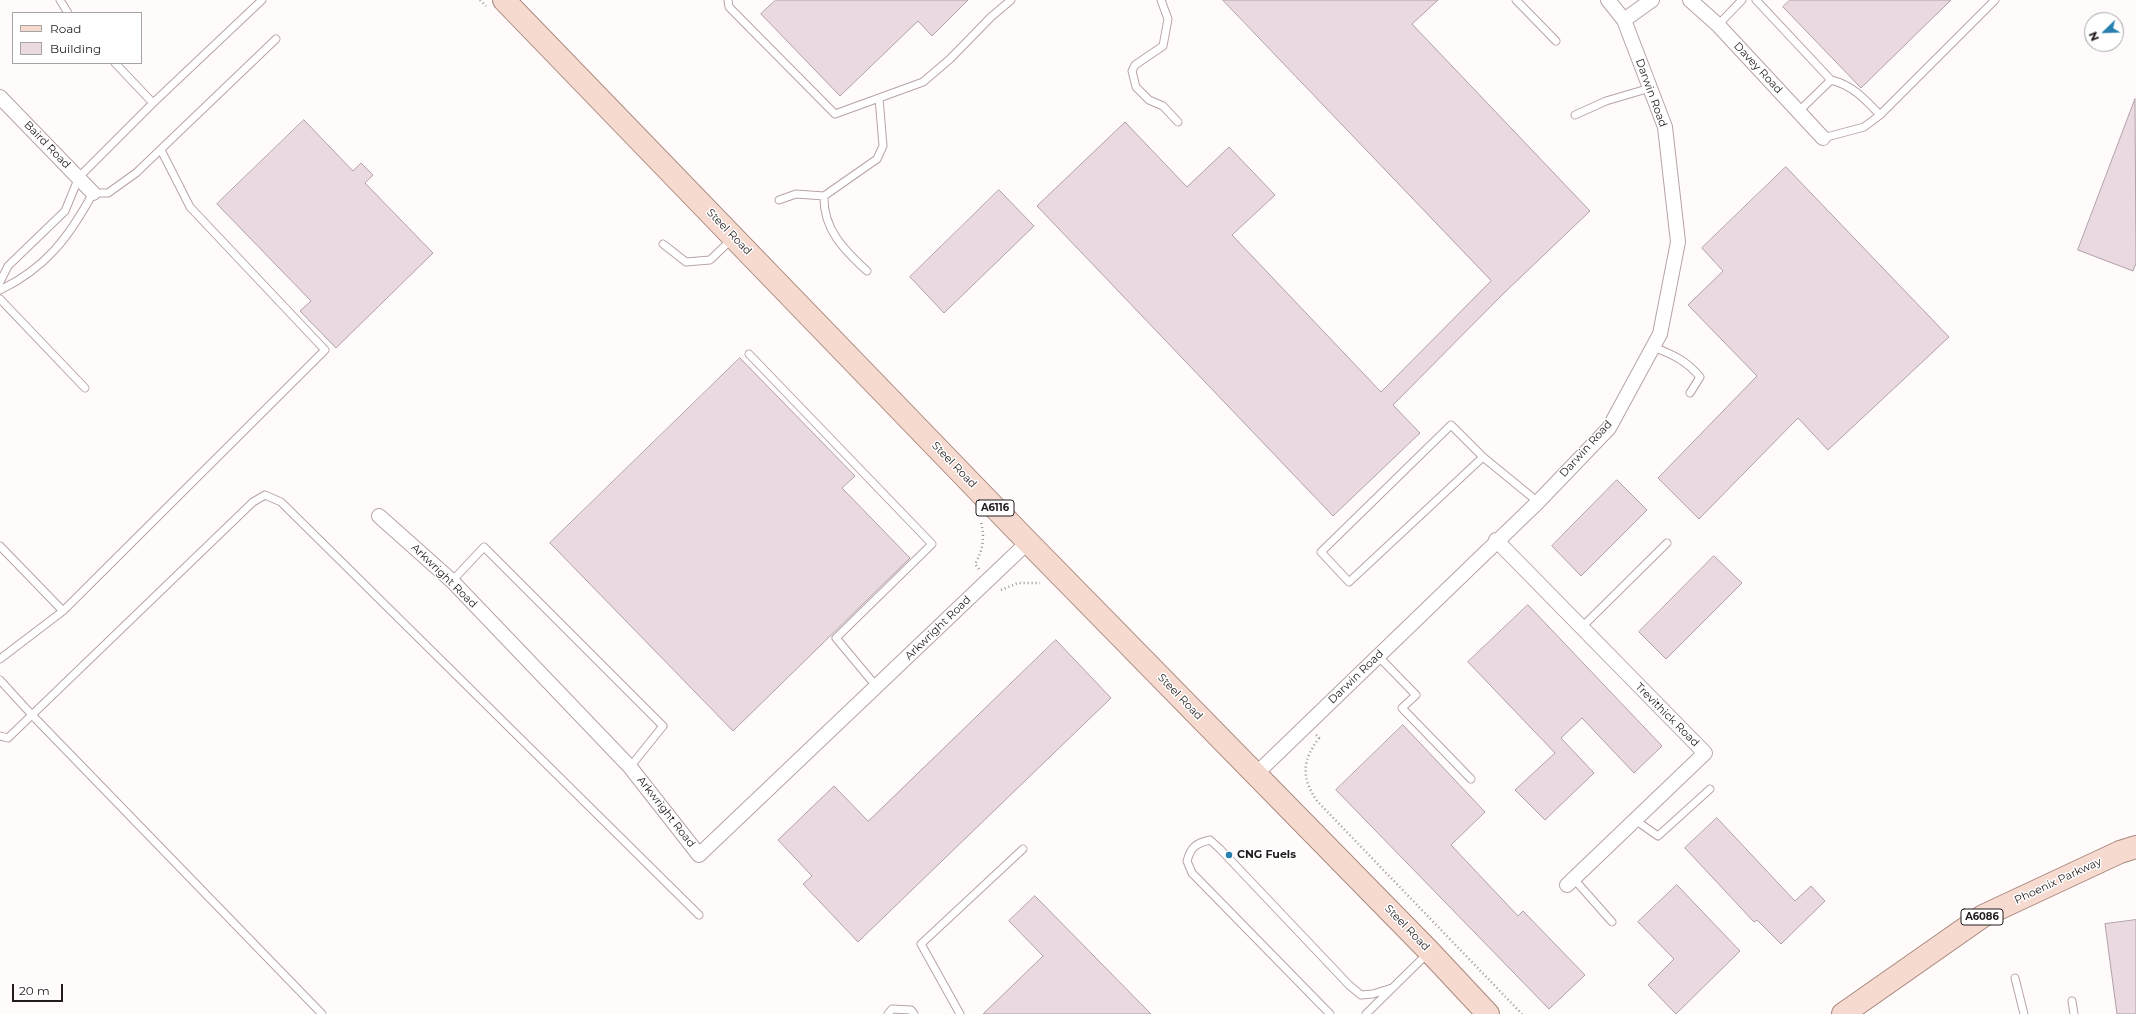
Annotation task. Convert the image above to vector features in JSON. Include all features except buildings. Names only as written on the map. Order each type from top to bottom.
[{"type":"main road","name":"Steel Road","points":[[504,0],[1028,542],[1430,952],[1488,1014]]},
{"type":"main road","name":"Phoenix Parkway","points":[[1843,1014],[1983,916],[2120,852],[2136,847]]},
{"type":"street","name":"Darwin Road","points":[[1256,774],[1496,540],[1538,502],[1609,428],[1660,334],[1678,242],[1665,127],[1624,20],[1608,0]]},
{"type":"street","points":[[1624,20],[1652,0]]},
{"type":"street","name":"Davey Road","points":[[1690,0],[1718,25],[1823,138]]},
{"type":"street","name":"Baird Road","points":[[0,97],[93,193]]},
{"type":"street","name":"Arkwright Road","points":[[379,516],[452,581],[630,767],[699,855],[1028,542]]},
{"type":"street","name":"Trevithick Road","points":[[1496,540],[1705,753],[1571,882]]},
{"type":"lane","points":[[60,0],[67,12]]},
{"type":"lane","points":[[0,282],[8,266],[65,211],[78,177],[153,103],[262,0]]},
{"type":"lane","points":[[728,0],[729,7],[835,114],[923,82],[950,59],[1011,0]]},
{"type":"lane","points":[[1161,0],[1168,19],[1162,46],[1135,65],[1132,71],[1136,87],[1150,100],[1162,106],[1178,122]]},
{"type":"lane","points":[[1516,0],[1556,41]]},
{"type":"lane","points":[[1718,25],[1742,0]]},
{"type":"lane","points":[[1756,0],[1831,80],[1842,83],[1855,90],[1880,114]]},
{"type":"lane","points":[[1823,138],[1864,127],[1880,114],[1995,0]]},
{"type":"lane","points":[[0,290],[21,280],[63,242],[93,193],[108,193],[136,173],[276,39]]},
{"type":"lane","points":[[116,64],[153,103]]},
{"type":"lane","points":[[1798,112],[1831,80]]},
{"type":"lane","points":[[1575,115],[1606,101],[1650,88]]},
{"type":"lane","points":[[779,200],[796,194],[824,196],[877,159],[883,146],[879,98]]},
{"type":"lane","points":[[0,659],[63,610],[325,350],[190,208],[161,150]]},
{"type":"lane","points":[[824,196],[824,205],[832,232],[845,250],[866,271]]},
{"type":"lane","points":[[663,244],[686,262],[710,260],[734,237]]},
{"type":"lane","points":[[0,299],[85,388]]},
{"type":"lane","points":[[1653,347],[1673,354],[1691,366],[1700,377],[1690,393]]},
{"type":"lane","points":[[749,354],[932,544],[836,638],[876,686]]},
{"type":"lane","points":[[1483,456],[1349,582],[1321,552],[1451,425],[1483,456],[1538,502]]},
{"type":"lane","points":[[0,736],[8,738],[253,502],[265,495],[281,502],[699,915]]},
{"type":"lane","points":[[1581,628],[1667,543]]},
{"type":"lane","points":[[0,546],[63,610]]},
{"type":"lane","points":[[452,581],[484,547],[663,726],[630,767]]},
{"type":"lane","points":[[1378,656],[1416,695],[1402,708],[1471,779]]},
{"type":"lane","points":[[0,680],[32,715],[322,1014]]},
{"type":"lane","points":[[1635,820],[1658,836],[1710,789]]},
{"type":"lane","points":[[1330,1014],[1192,873],[1187,861],[1190,851],[1198,843],[1210,840],[1220,849],[1349,985],[1361,995],[1373,994],[1392,988]]},
{"type":"lane","points":[[960,1014],[921,944],[1024,850]]},
{"type":"lane","points":[[1571,882],[1612,922]]},
{"type":"lane","points":[[1366,1014],[1430,952]]},
{"type":"lane","points":[[2015,978],[2024,1014]]},
{"type":"lane","points":[[2072,1001],[2074,1014]]},
{"type":"lane","points":[[888,1014],[892,1009],[911,1010],[914,1014]]},
{"type":"path","points":[[1307,725],[1319,738],[1308,752],[1304,771],[1310,790],[1317,801],[1522,1014]]},
{"type":"place","name":"CNG Fuels","points":[[1229,855]]}]
